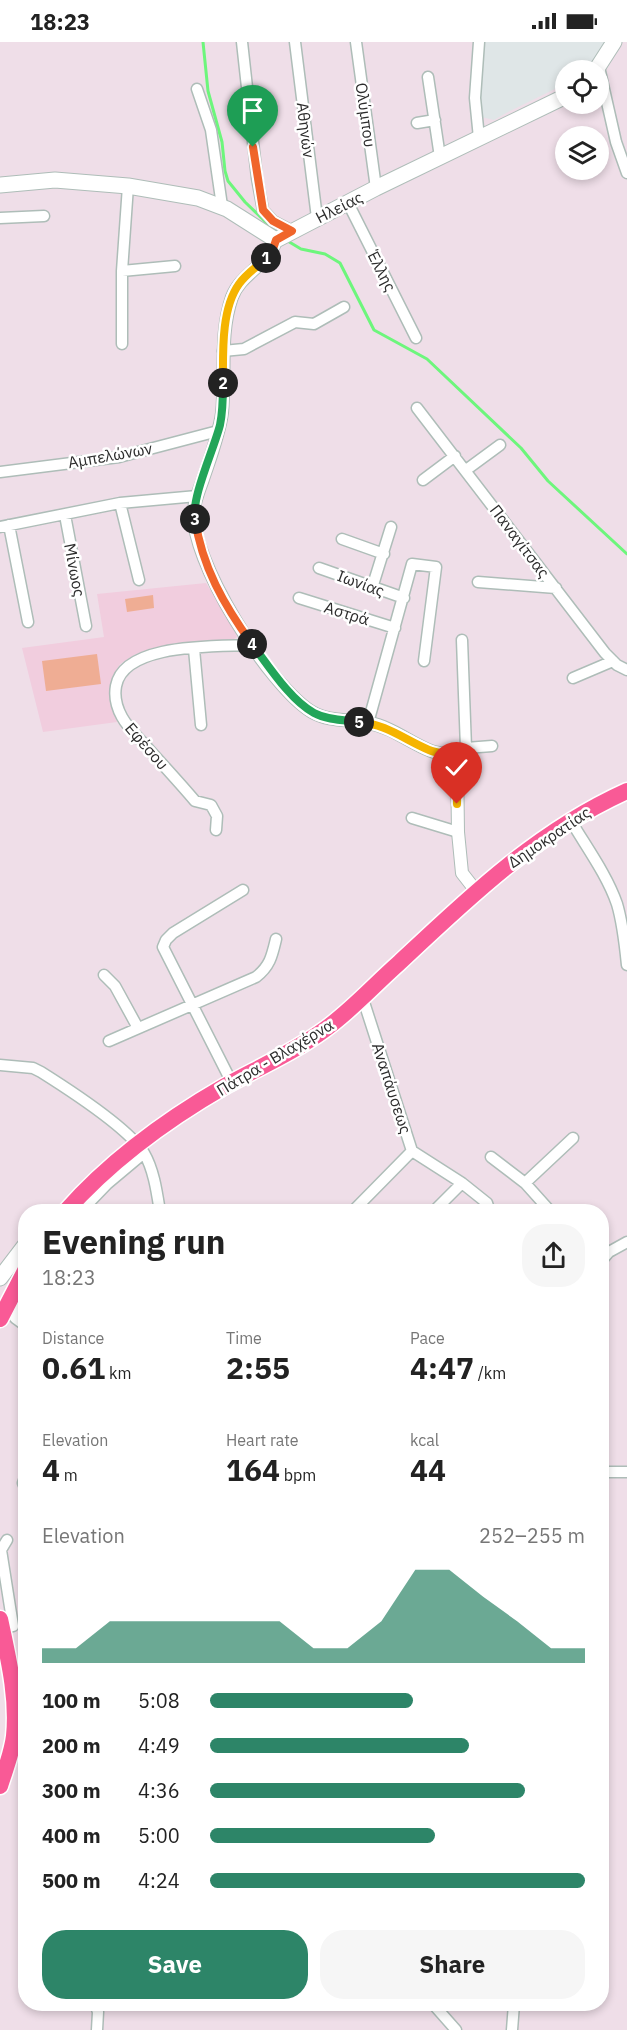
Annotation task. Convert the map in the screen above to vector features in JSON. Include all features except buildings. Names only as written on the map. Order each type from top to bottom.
[{"type":"main road","points":[[603,60],[614,42]]},
{"type":"main road","name":"Ηλείας","points":[[283,236],[555,101]]},
{"type":"main road","points":[[0,184],[55,180],[128,186],[198,198],[222,206],[283,236]]},
{"type":"main road","name":"Δημοκρατίας","points":[[476,891],[533,846],[594,807],[627,791]]},
{"type":"main road","name":"Πάτρα - Βλαχέρνα","points":[[72,1204],[94,1180],[232,1083],[324,1030],[476,891]]},
{"type":"main road","points":[[0,1278],[18,1254]]},
{"type":"main road","points":[[8,1318],[18,1291]]},
{"type":"main road","points":[[0,1786],[14,1736],[15,1712],[1,1624]]},
{"type":"street","points":[[242,42],[257,178],[263,208],[283,236],[272,252],[243,279],[233,294],[227,318],[223,351],[223,400],[218,431],[194,511],[207,568],[232,616],[252,645],[286,688],[309,710],[327,717],[368,723],[401,735],[429,750],[457,758]]},
{"type":"street","name":"Αθηνών","points":[[295,42],[317,218]]},
{"type":"street","name":"Ολύμπου","points":[[356,42],[376,188]]},
{"type":"street","points":[[479,42],[476,98],[479,138]]},
{"type":"street","points":[[428,77],[440,157]]},
{"type":"street","points":[[197,89],[210,130],[222,206]]},
{"type":"street","points":[[609,104],[621,143],[627,173]]},
{"type":"street","points":[[417,123],[435,120]]},
{"type":"street","points":[[122,344],[122,271],[128,186]]},
{"type":"street","name":"Έλλης","points":[[348,203],[416,338]]},
{"type":"street","points":[[0,218],[44,216]]},
{"type":"street","points":[[122,271],[175,266]]},
{"type":"street","points":[[223,351],[248,347],[295,322],[314,324],[344,307]]},
{"type":"street","name":"Παναγίτσας","points":[[417,408],[613,661],[627,670]]},
{"type":"street","name":"Αμπελώνων","points":[[0,472],[119,457],[218,431]]},
{"type":"street","points":[[466,470],[500,446]]},
{"type":"street","points":[[423,480],[455,456]]},
{"type":"street","points":[[28,622],[5,526],[120,503],[197,496]]},
{"type":"street","points":[[120,503],[139,580]]},
{"type":"street","name":"Μίνωος","points":[[65,515],[86,626]]},
{"type":"street","points":[[372,588],[391,527]]},
{"type":"street","points":[[342,539],[384,554]]},
{"type":"street","points":[[368,723],[412,564],[436,567],[424,661]]},
{"type":"street","name":"Ιωνίας","points":[[319,568],[404,598]]},
{"type":"street","points":[[478,582],[556,588]]},
{"type":"street","name":"Αστρά","points":[[299,598],[395,628]]},
{"type":"street","points":[[462,640],[466,748]]},
{"type":"street","name":"Εφέσου","points":[[216,830],[217,816],[211,805],[195,801],[128,726],[119,711],[116,697],[120,675],[129,664],[151,654],[252,645]]},
{"type":"street","points":[[194,649],[201,725]]},
{"type":"street","points":[[573,678],[613,661]]},
{"type":"street","points":[[476,891],[462,873],[458,832],[457,758],[466,748],[492,746]]},
{"type":"street","points":[[411,818],[458,832]]},
{"type":"street","points":[[571,821],[601,871],[617,904],[627,965]]},
{"type":"street","points":[[232,1083],[164,952],[164,942],[173,933],[243,890]]},
{"type":"street","points":[[109,1041],[256,977],[266,969],[271,961],[276,939]]},
{"type":"street","points":[[104,975],[115,986],[138,1028]]},
{"type":"street","name":"Αναπάυσεως","points":[[362,996],[412,1151],[462,1183],[487,1204]]},
{"type":"street","points":[[0,1065],[33,1068],[41,1072],[129,1136],[140,1149],[151,1169],[158,1204]]},
{"type":"street","points":[[525,1183],[573,1138]]},
{"type":"street","points":[[88,1204],[140,1149]]},
{"type":"street","points":[[360,1204],[412,1151]]},
{"type":"street","points":[[491,1157],[525,1183],[544,1204]]},
{"type":"street","points":[[441,1204],[462,1183]]},
{"type":"street","points":[[609,1252],[627,1242]]},
{"type":"street","points":[[8,1318],[18,1305]]},
{"type":"street","points":[[609,1472],[627,1472]]},
{"type":"street","points":[[1,1624],[13,1626],[1,1550],[7,1540]]},
{"type":"street","points":[[14,1736],[18,1741]]},
{"type":"street","points":[[97,2030],[98,2011]]},
{"type":"street","points":[[439,2011],[456,2030]]},
{"type":"street","points":[[512,2030],[513,2011]]},
{"type":"shaded area","points":[[482,42],[607,42],[595,60],[555,60],[555,89],[494,120],[481,117],[479,89]]},
{"type":"shaded area","points":[[206,583],[237,637],[171,644],[134,655],[120,664],[112,677],[110,688],[117,722],[43,732],[22,648],[104,637],[97,594]]},
{"type":"shaded area","points":[[153,595],[154,608],[127,612],[125,599]]},
{"type":"shaded area","points":[[97,654],[101,684],[46,691],[42,661]]},
{"type":"waterway","points":[[203,42],[208,91],[222,142],[228,181],[245,202],[276,232]]},
{"type":"waterway","points":[[286,240],[301,249],[325,254],[340,263],[374,330],[427,359],[521,448],[548,481],[627,554]]},
{"type":"route","points":[[253,147],[263,210],[273,221],[292,231],[276,240],[272,252],[243,279],[233,294],[224,340],[221,415],[194,511],[207,568],[232,616],[286,688],[300,702],[317,714],[338,720],[376,724],[429,750],[457,758],[457,804]]}]
